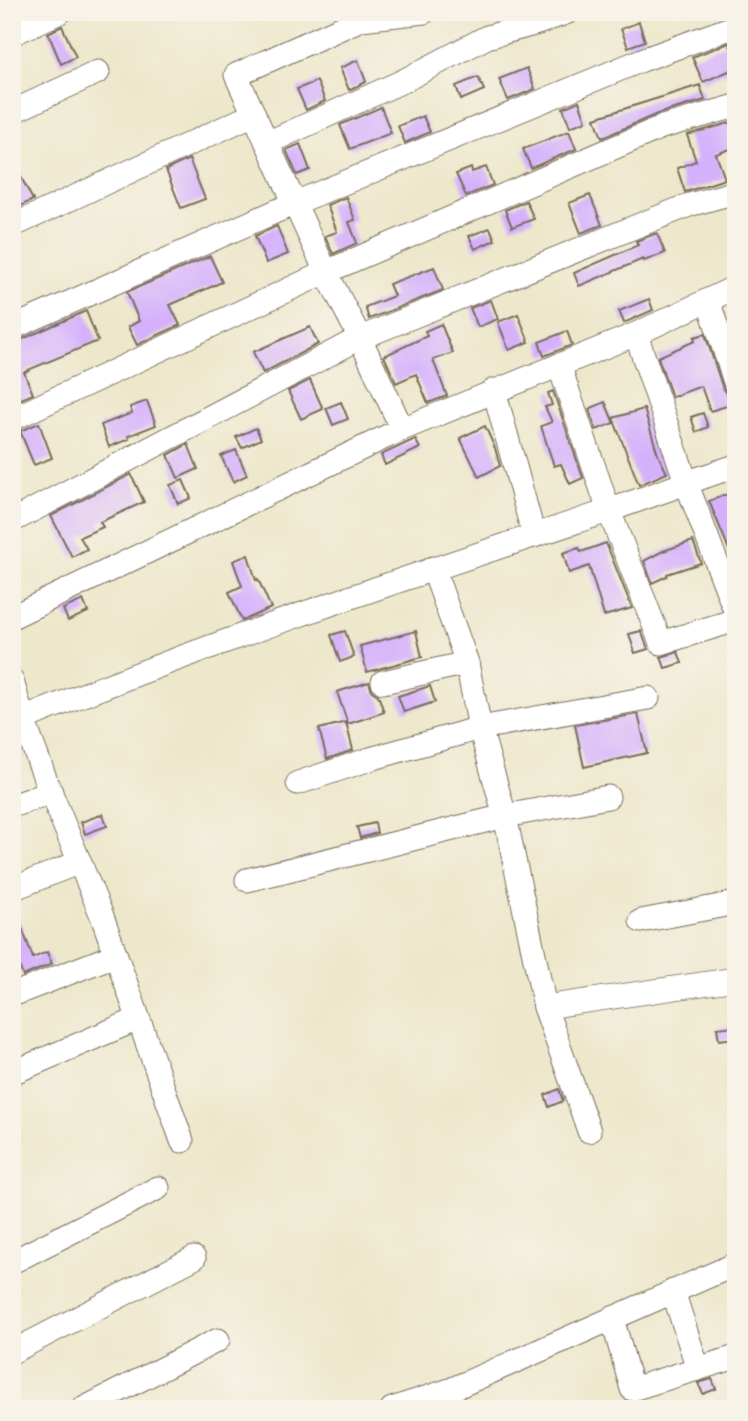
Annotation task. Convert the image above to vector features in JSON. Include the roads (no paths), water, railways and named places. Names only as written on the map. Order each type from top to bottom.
[{"type":"street","points":[[12,34],[60,12]]},
{"type":"street","points":[[402,429],[326,272],[236,75],[335,20],[424,12]]},
{"type":"street","points":[[267,143],[403,81],[487,37],[568,12]]},
{"type":"street","points":[[12,328],[295,203],[642,60],[736,26]]},
{"type":"street","points":[[12,112],[98,72]]},
{"type":"street","points":[[12,419],[326,272],[662,127],[736,106]]},
{"type":"street","points":[[12,226],[254,114]]},
{"type":"street","points":[[12,521],[360,338],[689,205],[736,192]]},
{"type":"street","points":[[12,617],[402,429],[636,334],[736,287]]},
{"type":"street","points":[[708,300],[736,385]]},
{"type":"street","points":[[636,334],[686,482],[736,613]]},
{"type":"street","points":[[559,365],[609,511],[661,643],[736,621]]},
{"type":"street","points":[[494,390],[534,536]]},
{"type":"street","points":[[17,721],[222,641],[736,466]]},
{"type":"street","points":[[433,568],[467,663],[480,728],[505,816],[545,1007],[589,1131]]},
{"type":"street","points":[[383,682],[467,663]]},
{"type":"street","points":[[12,681],[17,721],[51,792],[102,916],[182,1142]]},
{"type":"street","points":[[298,783],[370,759],[480,728],[648,698]]},
{"type":"street","points":[[12,806],[51,792]]},
{"type":"street","points":[[247,880],[505,816],[608,797]]},
{"type":"street","points":[[12,889],[80,862]]},
{"type":"street","points":[[641,921],[736,903]]},
{"type":"street","points":[[12,995],[115,955]]},
{"type":"street","points":[[545,1007],[736,979]]},
{"type":"street","points":[[12,1073],[138,1018]]},
{"type":"street","points":[[12,1262],[158,1188]]},
{"type":"street","points":[[12,1352],[194,1258]]},
{"type":"street","points":[[392,1409],[450,1390],[736,1264]]},
{"type":"street","points":[[673,1292],[698,1369]]},
{"type":"street","points":[[612,1318],[632,1390],[736,1357]]},
{"type":"street","points":[[83,1409],[218,1340]]}]
